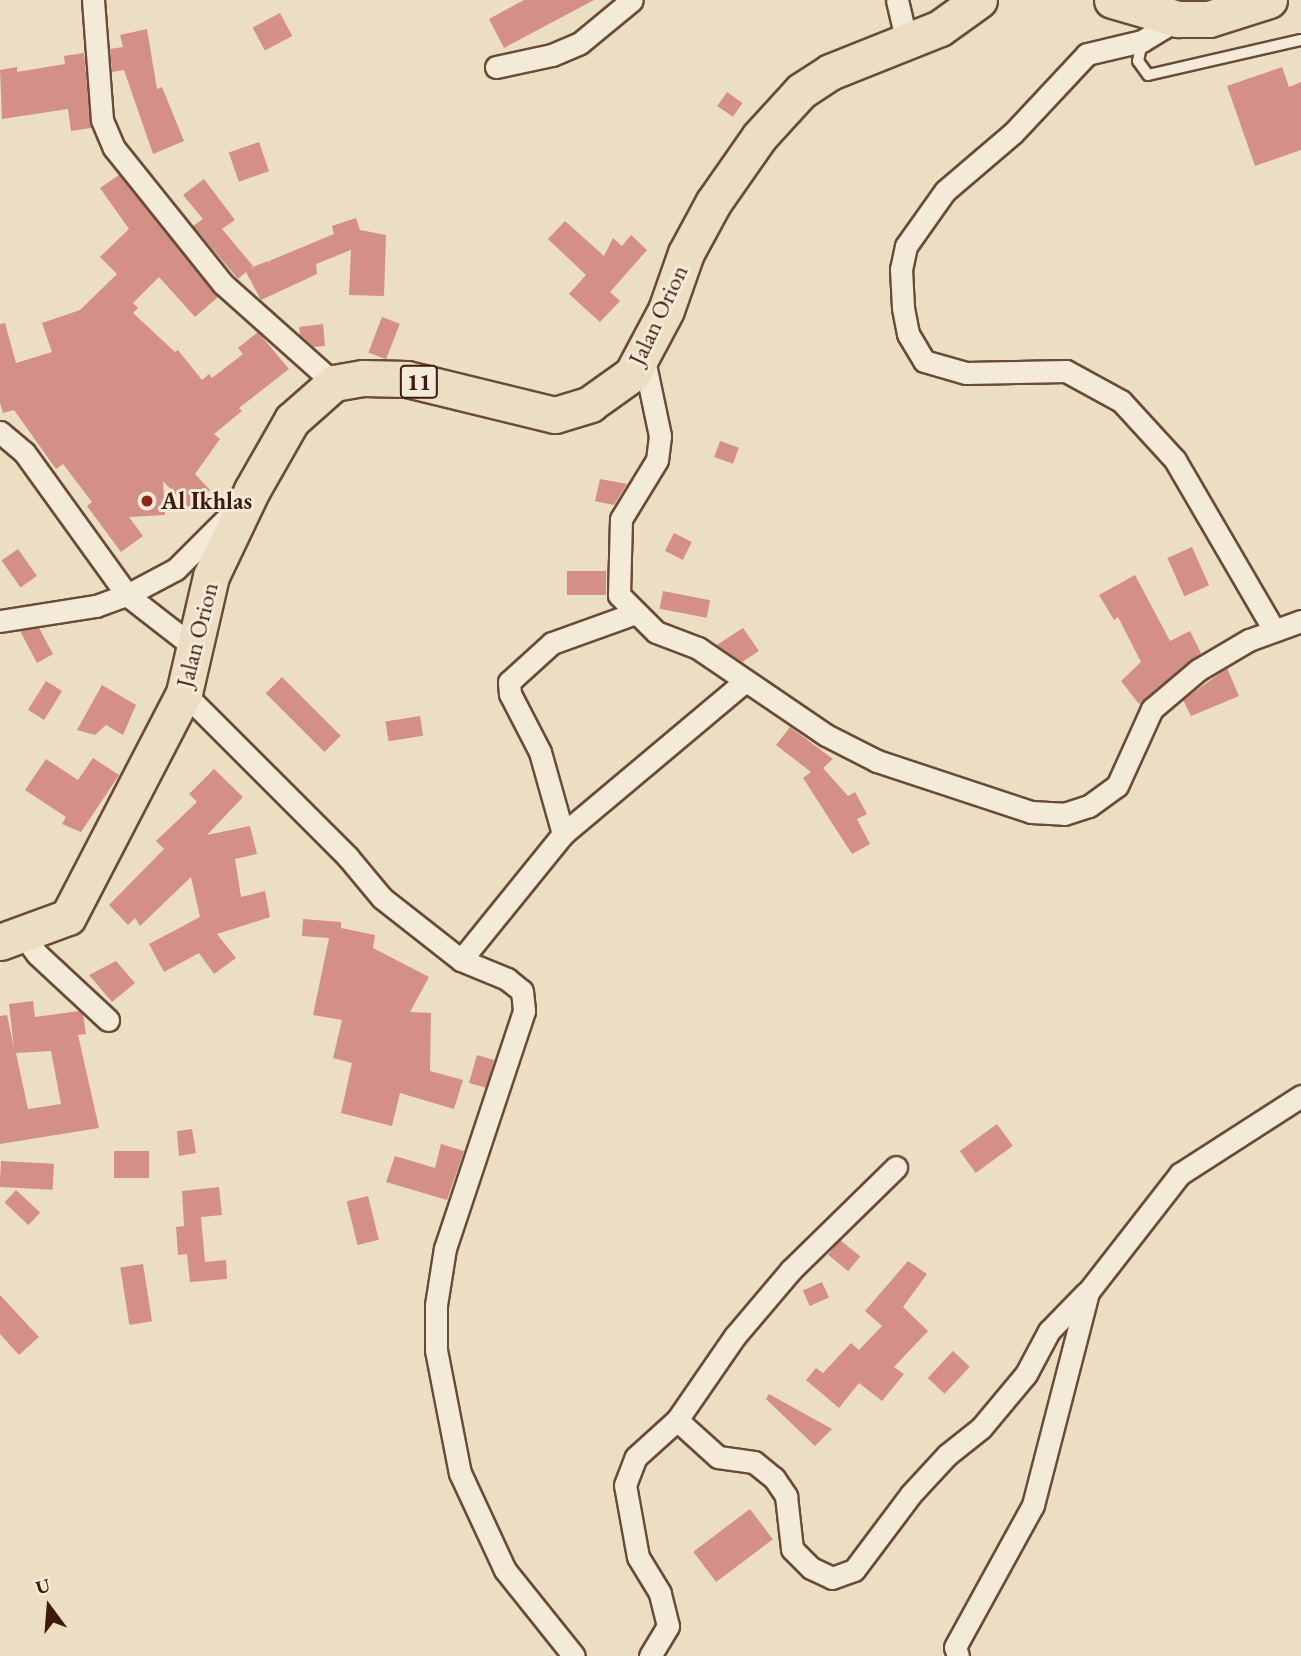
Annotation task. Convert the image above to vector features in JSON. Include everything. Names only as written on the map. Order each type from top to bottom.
[{"type":"highway","name":"Jalan Orion","points":[[11,938],[68,916],[184,692],[211,576],[251,490],[292,421],[334,383],[363,378],[407,379],[555,415],[590,404],[620,385],[643,355],[692,243],[713,203],[760,137],[801,92],[831,72],[940,28],[979,0]]},
{"type":"highway","points":[[1112,0],[1178,19],[1209,19],[1269,0]]},
{"type":"street","points":[[93,0],[102,120],[114,148],[223,284],[334,383]]},
{"type":"street","points":[[496,67],[552,55],[580,43],[632,0]]},
{"type":"street","points":[[897,0],[908,43]]},
{"type":"street","points":[[1178,19],[1142,41],[1087,54],[1013,133],[945,191],[906,246],[901,269],[908,334],[924,361],[934,365],[966,373],[1066,371],[1121,401],[1175,460],[1275,630]]},
{"type":"street","points":[[643,355],[660,436],[657,460],[621,519],[619,595],[633,614],[656,632],[698,648],[744,682],[826,735],[877,761],[1031,812],[1064,814],[1089,806],[1116,786],[1152,709],[1198,670],[1275,630],[1301,621]]},
{"type":"street","points":[[0,432],[24,452],[127,595],[195,648]]},
{"type":"street","points":[[0,620],[96,606],[127,595],[176,569],[205,544],[251,490]]},
{"type":"street","points":[[562,834],[540,752],[510,694],[509,682],[552,643],[633,614]]},
{"type":"street","points":[[461,960],[562,834],[744,682]]},
{"type":"street","points":[[184,692],[347,856],[382,898],[461,960],[506,979],[522,991],[524,1011],[445,1248],[436,1305],[444,1402],[460,1473],[505,1570],[574,1656]]},
{"type":"street","points":[[11,938],[37,954],[108,1020]]},
{"type":"street","points":[[677,1420],[718,1457],[754,1462],[774,1478],[786,1496],[792,1549],[811,1569],[832,1578],[854,1570],[911,1494],[947,1455],[981,1428],[1026,1374],[1049,1331],[1088,1292],[1180,1174],[1301,1096]]},
{"type":"street","points":[[650,1656],[668,1626],[666,1611],[639,1557],[625,1485],[636,1457],[677,1420],[735,1336],[791,1270],[896,1167]]},
{"type":"street","points":[[955,1653],[1033,1506],[1088,1292]]},
{"type":"lane","points":[[1142,41],[1138,61],[1148,75],[1301,40]]},
{"type":"building","points":[[524,0],[594,0],[504,48],[489,19]]},
{"type":"building","points":[[280,13],[292,36],[265,51],[253,28]]},
{"type":"building","points":[[147,29],[157,89],[162,87],[184,141],[153,154],[124,70],[112,72],[110,49],[123,47],[120,35]]},
{"type":"building","points":[[84,53],[91,128],[71,131],[68,109],[2,119],[0,70],[17,67],[17,72],[65,64],[64,56]]},
{"type":"building","points":[[1282,67],[1289,87],[1301,82],[1301,150],[1255,166],[1227,86]]},
{"type":"building","points":[[727,92],[743,103],[733,117],[717,106]]},
{"type":"building","points":[[259,142],[269,171],[239,182],[229,152]]},
{"type":"building","points":[[119,175],[218,297],[195,317],[159,277],[133,303],[138,308],[133,313],[175,352],[178,350],[202,380],[209,374],[212,378],[243,354],[238,348],[258,332],[289,369],[239,408],[242,411],[214,434],[220,439],[195,474],[210,490],[190,509],[163,481],[165,515],[129,517],[143,536],[121,552],[87,506],[92,502],[63,464],[56,469],[14,410],[3,413],[0,403],[0,324],[5,323],[16,363],[52,352],[42,323],[80,310],[117,274],[100,257],[129,229],[100,188]]},
{"type":"building","points":[[204,179],[235,220],[222,229],[253,266],[250,268],[268,261],[271,265],[269,261],[334,234],[332,226],[356,218],[360,230],[386,235],[384,296],[349,295],[351,250],[316,264],[317,274],[261,300],[246,272],[238,279],[193,226],[203,219],[183,195]]},
{"type":"building","points":[[565,221],[604,256],[613,238],[622,246],[631,235],[647,250],[610,292],[620,301],[600,322],[569,294],[586,275],[548,239]]},
{"type":"building","points":[[382,317],[400,324],[386,359],[368,352]]},
{"type":"building","points":[[323,324],[325,346],[314,347],[300,335],[299,327]]},
{"type":"building","points":[[720,441],[739,448],[733,464],[714,457]]},
{"type":"building","points":[[600,479],[627,484],[614,505],[595,501]]},
{"type":"building","points":[[674,533],[692,542],[683,560],[665,551]]},
{"type":"building","points":[[1192,547],[1209,585],[1184,596],[1167,558]]},
{"type":"building","points":[[18,549],[37,576],[21,588],[2,560]]},
{"type":"building","points":[[567,571],[606,571],[606,595],[567,595]]},
{"type":"building","points":[[1135,575],[1170,641],[1190,631],[1201,653],[1139,704],[1121,681],[1141,662],[1118,617],[1114,620],[1099,595]]},
{"type":"building","points":[[663,591],[710,600],[707,618],[660,609]]},
{"type":"building","points":[[39,628],[53,654],[37,663],[20,631]]},
{"type":"building","points":[[743,628],[759,651],[742,662],[717,645]]},
{"type":"building","points":[[1227,668],[1239,696],[1191,716],[1183,700]]},
{"type":"building","points":[[282,677],[341,736],[324,752],[266,693]]},
{"type":"building","points":[[46,681],[62,691],[44,720],[28,710]]},
{"type":"building","points":[[102,685],[136,705],[123,735],[106,725],[95,735],[77,730]]},
{"type":"building","points":[[420,716],[423,736],[389,741],[385,721]]},
{"type":"building","points":[[790,727],[833,759],[823,768],[848,796],[855,792],[867,814],[857,819],[870,844],[852,854],[803,778],[811,772],[776,745]]},
{"type":"building","points":[[93,758],[119,775],[81,832],[62,824],[66,817],[25,790],[46,759],[78,780]]},
{"type":"building","points":[[214,769],[243,797],[207,835],[250,826],[257,854],[235,859],[241,897],[265,891],[270,917],[217,934],[236,958],[214,974],[199,953],[164,972],[149,944],[200,917],[191,877],[140,926],[135,918],[128,925],[109,905],[164,849],[156,841],[197,802],[189,794]]},
{"type":"building","points":[[303,919],[341,922],[341,928],[375,935],[373,948],[429,977],[410,1012],[431,1013],[430,1071],[463,1080],[454,1109],[400,1093],[392,1126],[341,1113],[352,1063],[333,1058],[342,1020],[313,1015],[329,938],[302,936]]},
{"type":"building","points":[[116,961],[135,983],[112,1002],[89,975]]},
{"type":"building","points":[[33,1001],[35,1017],[79,1011],[83,1015],[86,1034],[78,1035],[99,1128],[0,1144],[0,1016],[7,1015],[14,1048],[9,1004]],"holes":[[[51,1051],[61,1104],[28,1109],[16,1053]]]},
{"type":"building","points":[[477,1055],[494,1060],[486,1088],[469,1083]]},
{"type":"building","points":[[997,1124],[1013,1146],[976,1173],[960,1151]]},
{"type":"building","points":[[192,1129],[196,1153],[179,1156],[177,1131]]},
{"type":"building","points":[[441,1144],[464,1151],[447,1200],[386,1182],[395,1156],[435,1168]]},
{"type":"building","points":[[114,1151],[149,1151],[149,1178],[114,1178]]},
{"type":"building","points":[[1,1161],[54,1164],[53,1190],[0,1187]]},
{"type":"building","points":[[219,1187],[222,1215],[201,1217],[205,1262],[226,1260],[227,1279],[190,1282],[187,1254],[178,1255],[176,1227],[184,1226],[182,1191]]},
{"type":"building","points":[[16,1190],[40,1213],[29,1225],[4,1202]]},
{"type":"building","points":[[368,1196],[379,1240],[358,1245],[347,1201]]},
{"type":"building","points":[[840,1240],[860,1256],[848,1271],[828,1255]]},
{"type":"building","points":[[908,1261],[927,1274],[903,1307],[928,1331],[894,1367],[904,1374],[882,1401],[859,1383],[839,1408],[806,1380],[816,1368],[823,1373],[851,1343],[859,1350],[882,1326],[865,1311]]},
{"type":"building","points":[[143,1264],[152,1321],[129,1325],[120,1268]]},
{"type":"building","points":[[822,1282],[829,1298],[810,1306],[803,1291]]},
{"type":"building","points":[[0,1295],[39,1337],[19,1355],[0,1334]]},
{"type":"building","points":[[953,1351],[970,1367],[945,1394],[928,1378]]},
{"type":"building","points":[[769,1394],[832,1429],[815,1446],[766,1399]]},
{"type":"building","points":[[750,1509],[773,1539],[716,1582],[693,1552]]},
{"type":"place","name":"Al Ikhlas","points":[[147,501]]}]
